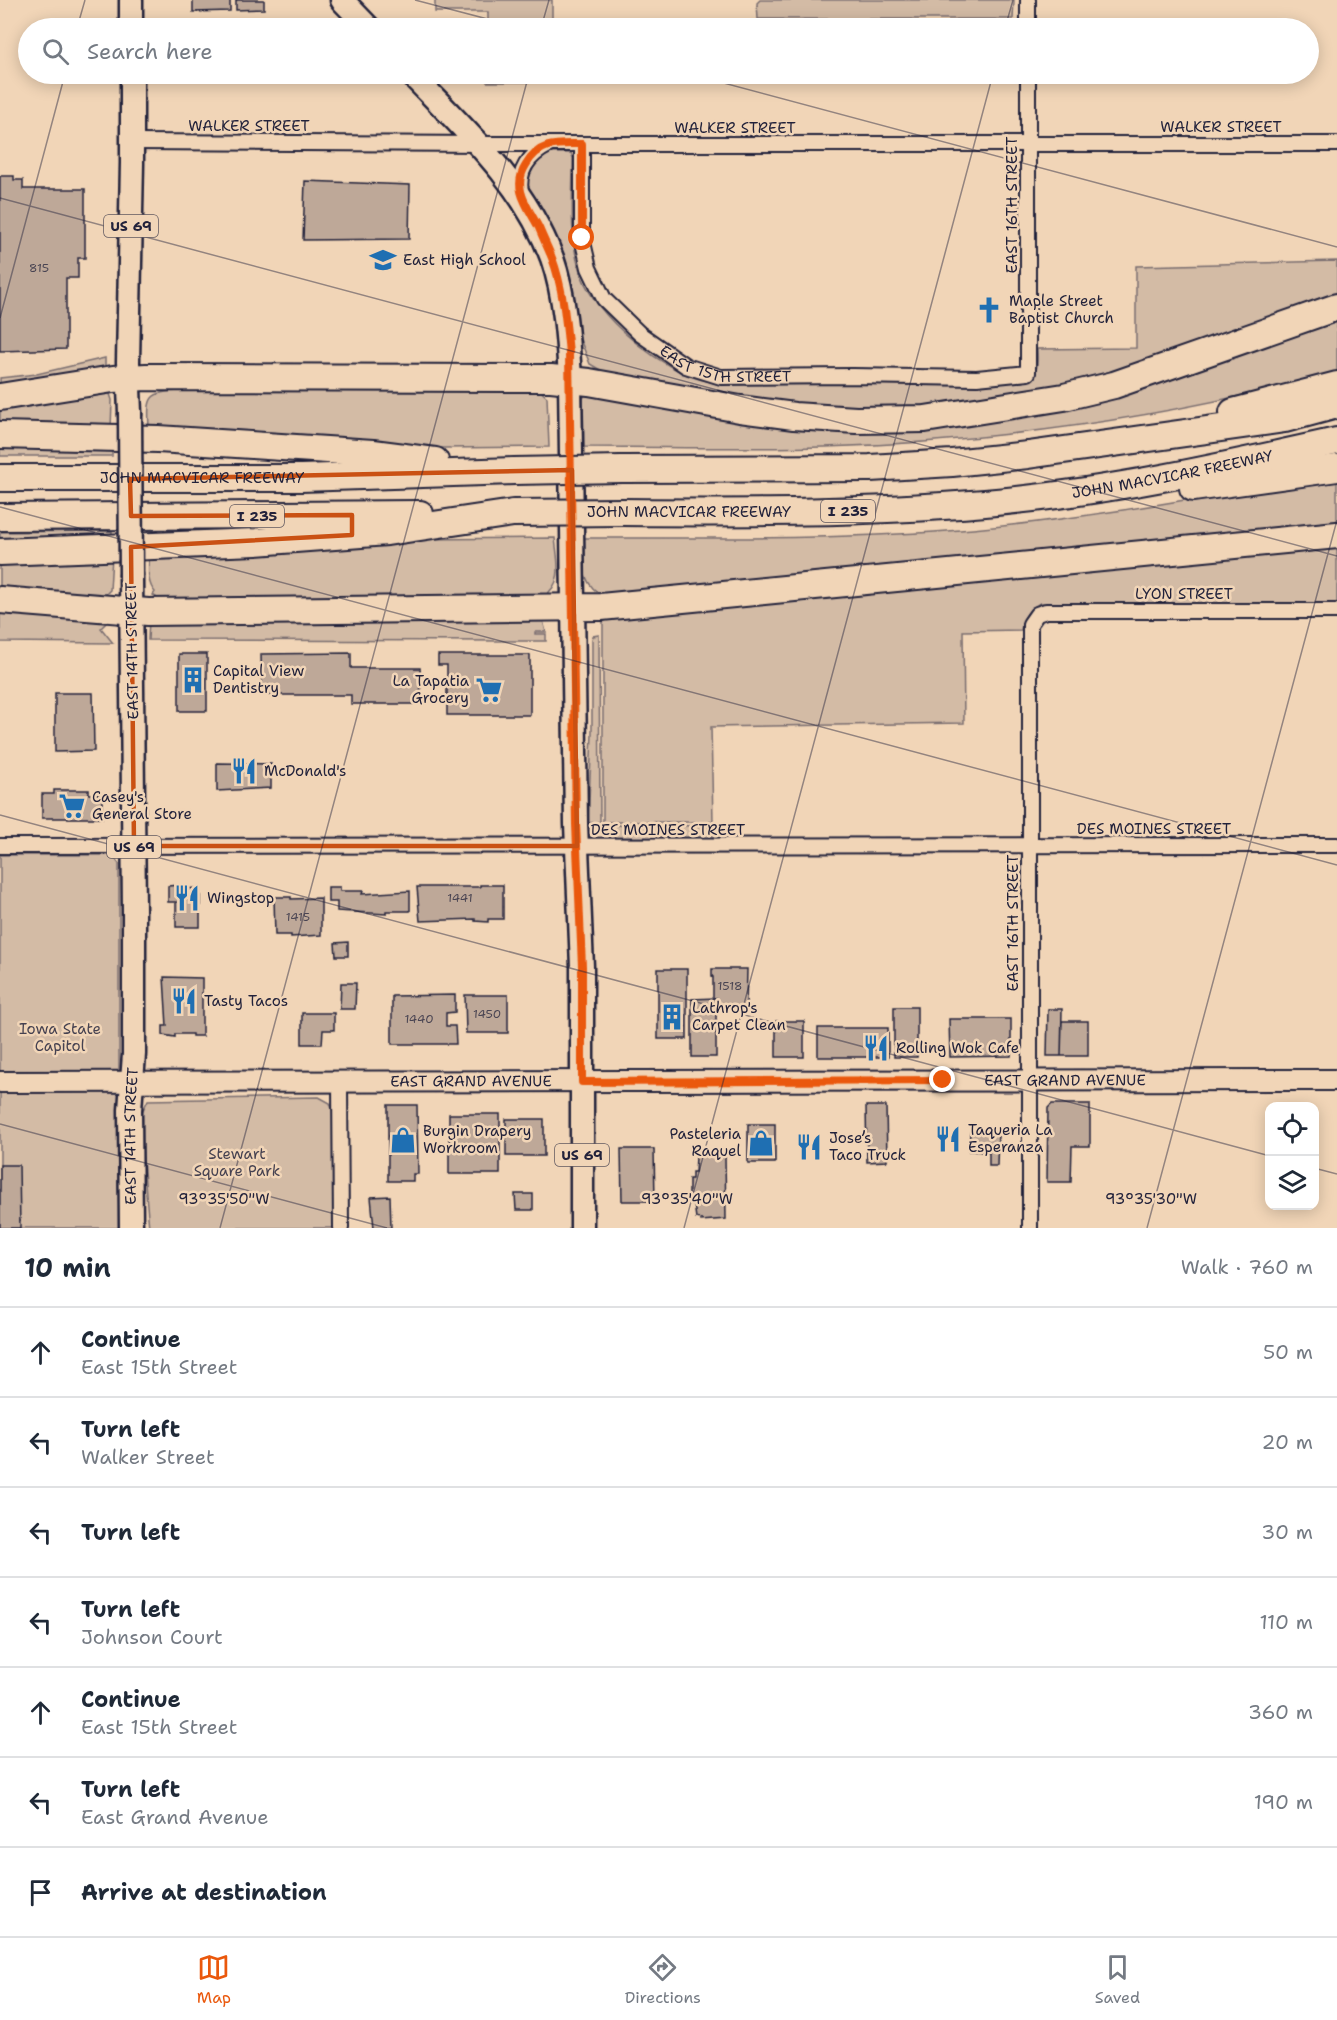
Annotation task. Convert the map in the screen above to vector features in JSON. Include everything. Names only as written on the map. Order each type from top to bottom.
[{"type":"highway","points":[[0,397],[130,378],[570,380],[794,416],[856,420],[925,418],[1064,398],[1114,385],[1337,307]]},
{"type":"highway","points":[[1067,450],[1254,407],[1337,385]]},
{"type":"highway","name":"JOHN MACVICAR FREEWAY","points":[[0,478],[301,478],[504,471],[870,468],[952,463],[1067,450],[1285,419],[1337,405]]},
{"type":"highway","points":[[0,435],[158,439],[373,453],[504,471]]},
{"type":"highway","name":"JOHN MACVICAR FREEWAY","points":[[0,517],[863,511],[986,503],[1073,493],[1216,468],[1337,441]]},
{"type":"highway","points":[[1073,493],[1150,494],[1337,468]]},
{"type":"highway","points":[[0,552],[256,542],[387,532],[513,513]]},
{"type":"highway","points":[[0,600],[131,612],[574,608],[1337,535]]},
{"type":"main road","points":[[131,0],[131,18]]},
{"type":"main road","points":[[342,0],[359,18]]},
{"type":"main road","name":"EAST 14TH STREET","points":[[131,1228],[130,1110],[134,1054],[134,846],[130,378],[128,362],[132,84]]},
{"type":"main road","name":"US 69","points":[[421,84],[479,144],[522,198],[539,228],[552,260],[565,315],[570,380],[577,846],[582,967],[582,1228]]},
{"type":"main road","name":"EAST GRAND AVENUE","points":[[0,1082],[1337,1080]]},
{"type":"street","points":[[1028,0],[1028,18]]},
{"type":"street","name":"EAST 16TH STREET","points":[[1028,84],[1028,373]]},
{"type":"street","name":"WALKER STREET","points":[[132,142],[1337,144]]},
{"type":"street","points":[[522,198],[519,183],[521,172],[538,151],[551,144]]},
{"type":"street","name":"EAST 15TH STREET","points":[[582,144],[582,238],[589,268],[604,299],[640,334],[686,366],[721,377],[977,378],[1028,373]]},
{"type":"street","name":"LYON STREET","points":[[1033,618],[1046,611],[1337,611]]},
{"type":"street","name":"EAST 16TH STREET","points":[[1030,1228],[1029,632],[1033,618]]},
{"type":"street","name":"DES MOINES STREET","points":[[0,846],[1337,845]]},
{"type":"street","points":[[340,1082],[341,1228]]},
{"type":"highlighted area","points":[[572,470],[577,846],[134,846],[131,547],[352,535],[352,515],[131,516],[130,479]]},
{"type":"green space","points":[[435,0],[552,0],[552,18],[488,18],[488,12],[435,12]]},
{"type":"green space","points":[[760,0],[1014,0],[1013,18],[758,18],[757,3]]},
{"type":"green space","points":[[551,153],[571,153],[573,158],[572,214],[576,255],[586,285],[596,301],[622,331],[655,357],[687,375],[718,384],[1022,382],[1032,376],[1036,369],[1037,349],[1136,348],[1136,266],[1337,261],[1337,297],[1106,376],[961,403],[854,410],[753,401],[612,377],[590,364],[580,339],[570,295],[528,194],[527,180],[530,168],[538,159]]},
{"type":"green space","points":[[1337,315],[1337,372],[1211,402],[1147,414],[1019,433],[890,444],[795,448],[584,447],[583,399],[585,394],[944,422]]},
{"type":"green space","points":[[105,358],[105,368],[0,388],[0,378],[37,374]]},
{"type":"green space","points":[[183,386],[537,388],[547,397],[549,447],[442,448],[149,430],[149,410],[152,398],[162,393],[182,391]]},
{"type":"green space","points":[[109,391],[112,400],[111,428],[0,426],[0,404]]},
{"type":"green space","points":[[0,442],[112,444],[112,456],[0,456]]},
{"type":"green space","points":[[1337,474],[1337,525],[606,597],[591,587],[583,565],[582,538],[826,537],[973,529],[1110,512]]},
{"type":"green space","points":[[112,531],[112,540],[0,544],[0,532]]},
{"type":"green space","points":[[555,538],[557,578],[550,591],[543,597],[165,603],[153,595],[155,592],[150,584],[149,555],[419,539]]},
{"type":"green space","points":[[1337,542],[1337,603],[1040,603],[1027,614],[1021,630],[963,631],[964,723],[711,727],[713,822],[603,822],[603,622],[613,616]]},
{"type":"green space","points":[[112,556],[110,590],[98,598],[0,590],[0,560]]},
{"type":"green space","points":[[0,609],[102,620],[106,623],[101,628],[113,643],[0,642]]},
{"type":"green space","points":[[542,617],[546,632],[535,632],[535,634],[546,634],[546,641],[148,640],[149,620]]},
{"type":"green space","points":[[599,635],[600,822],[588,823],[592,734],[592,639],[593,636]]},
{"type":"green space","points":[[603,825],[713,826],[713,838],[605,838]]},
{"type":"green space","name":"Iowa State Capitol","points":[[0,855],[109,855],[114,857],[119,864],[119,1228],[0,1228]]},
{"type":"green space","name":"Stewart Square Park","points":[[319,1097],[330,1103],[333,1112],[333,1228],[149,1228],[142,1148],[142,1112],[148,1100]]},
{"type":"building","points":[[193,0],[230,0],[230,11],[193,12]]},
{"type":"building","points":[[236,0],[264,0],[264,9],[236,10]]},
{"type":"building","points":[[0,176],[14,176],[14,180],[23,180],[23,189],[85,189],[85,258],[78,258],[78,278],[66,278],[66,349],[0,351]]},
{"type":"building","points":[[305,181],[410,185],[409,239],[303,240]]},
{"type":"building","points":[[351,653],[351,668],[420,668],[421,704],[351,704],[351,695],[262,695],[261,654]]},
{"type":"building","name":"Capital View Dentistry","points":[[179,654],[207,654],[207,711],[179,711]]},
{"type":"building","name":"La Tapatia Grocery","points":[[438,655],[530,655],[530,715],[447,715],[447,665],[438,665]]},
{"type":"building","name":"Casey's General Store","points":[[55,693],[93,693],[94,751],[55,752]]},
{"type":"building","name":"McDonald's","points":[[217,763],[271,764],[271,788],[217,791]]},
{"type":"building","name":"Casey's General Store","points":[[54,790],[89,790],[89,794],[102,794],[102,818],[42,818],[42,794],[54,794]]},
{"type":"building","points":[[179,885],[179,889],[200,888],[200,927],[176,927],[176,902],[168,902],[168,886]]},
{"type":"building","points":[[480,885],[503,885],[503,919],[488,919],[488,922],[475,921],[475,919],[420,921],[417,887],[480,887]]},
{"type":"building","points":[[328,887],[340,887],[340,891],[363,891],[362,894],[410,891],[410,911],[386,911],[386,914],[337,911],[337,902],[328,902]]},
{"type":"building","points":[[274,897],[321,898],[321,935],[291,937],[291,935],[275,935]]},
{"type":"building","points":[[348,942],[348,956],[336,956],[335,943]]},
{"type":"building","name":"Lathrop's Carpet Clean","points":[[658,969],[687,969],[687,1039],[658,1039]]},
{"type":"building","points":[[712,969],[747,969],[746,1008],[716,1008],[716,998],[713,998]]},
{"type":"building","name":"Tasty Tacos","points":[[164,977],[202,978],[203,1036],[163,1035],[163,1026],[167,1026]]},
{"type":"building","points":[[341,983],[356,983],[355,1009],[340,1009]]},
{"type":"building","points":[[455,995],[455,1012],[446,1013],[446,1026],[455,1026],[456,1044],[392,1044],[392,996]]},
{"type":"building","points":[[465,995],[508,995],[508,1033],[466,1033]]},
{"type":"building","points":[[716,998],[716,1057],[692,1057],[692,999]]},
{"type":"building","points":[[894,1007],[917,1007],[917,1057],[894,1057]]},
{"type":"building","points":[[1048,1009],[1062,1009],[1061,1056],[1047,1056]]},
{"type":"building","points":[[302,1013],[334,1013],[334,1030],[323,1030],[322,1044],[302,1044]]},
{"type":"building","points":[[949,1019],[1011,1019],[1011,1056],[950,1057]]},
{"type":"building","points":[[776,1021],[804,1021],[804,1057],[776,1057]]},
{"type":"building","points":[[1062,1021],[1088,1021],[1088,1056],[1061,1056]]},
{"type":"building","points":[[818,1028],[888,1028],[888,1057],[818,1057]]},
{"type":"building","points":[[1052,1104],[1090,1104],[1090,1146],[1072,1146],[1071,1182],[1047,1182],[1048,1108]]},
{"type":"building","name":"Burgin Drapery Workroom","points":[[388,1105],[417,1105],[418,1174],[413,1174],[413,1181],[388,1181]]},
{"type":"building","points":[[866,1106],[886,1106],[887,1161],[867,1162]]},
{"type":"building","points":[[449,1114],[500,1114],[500,1174],[449,1174]]},
{"type":"building","points":[[506,1119],[544,1119],[544,1156],[506,1156]]},
{"type":"building","name":"Pasteleria Raquel","points":[[748,1124],[775,1124],[775,1163],[748,1163]]},
{"type":"building","points":[[970,1132],[998,1133],[997,1166],[989,1166],[989,1152],[969,1151]]},
{"type":"building","points":[[621,1149],[654,1149],[655,1201],[622,1201]]},
{"type":"building","points":[[701,1154],[725,1157],[726,1219],[701,1221],[696,1218],[692,1197],[689,1197],[689,1179],[692,1179],[692,1172],[695,1172],[696,1157],[701,1157]]},
{"type":"building","points":[[0,1165],[19,1165],[20,1228],[0,1228]]},
{"type":"building","points":[[515,1194],[533,1194],[533,1210],[516,1210]]},
{"type":"building","points":[[390,1196],[391,1228],[374,1228],[371,1197]]},
{"type":"place","name":"East High School","points":[[383,260]]},
{"type":"place","name":"Maple Street Baptist Church","points":[[989,310]]},
{"type":"place","name":"Capital View Dentistry","points":[[193,680]]},
{"type":"place","name":"La Tapatia Grocery","points":[[489,690]]},
{"type":"place","name":"McDonald's","points":[[244,771]]},
{"type":"place","name":"Casey's General Store","points":[[72,806]]},
{"type":"place","name":"Wingstop","points":[[187,898]]},
{"type":"place","name":"Tasty Tacos","points":[[184,1001]]},
{"type":"place","name":"Lathrop's Carpet Clean","points":[[672,1017]]},
{"type":"place","name":"Rolling Wok Cafe","points":[[876,1048]]},
{"type":"place","name":"Taqueria La Esperanza","points":[[948,1139]]},
{"type":"place","name":"Burgin Drapery Workroom","points":[[403,1140]]},
{"type":"place","name":"Pasteleria Raquel","points":[[761,1143]]},
{"type":"place","name":"Jose’s Taco Truck","points":[[809,1147]]},
{"type":"route","points":[[582,238],[582,144],[551,144],[538,151],[528,161],[521,172],[519,183],[522,198],[539,228],[552,260],[565,315],[569,353],[576,824],[582,967],[582,1082],[943,1080]]}]
